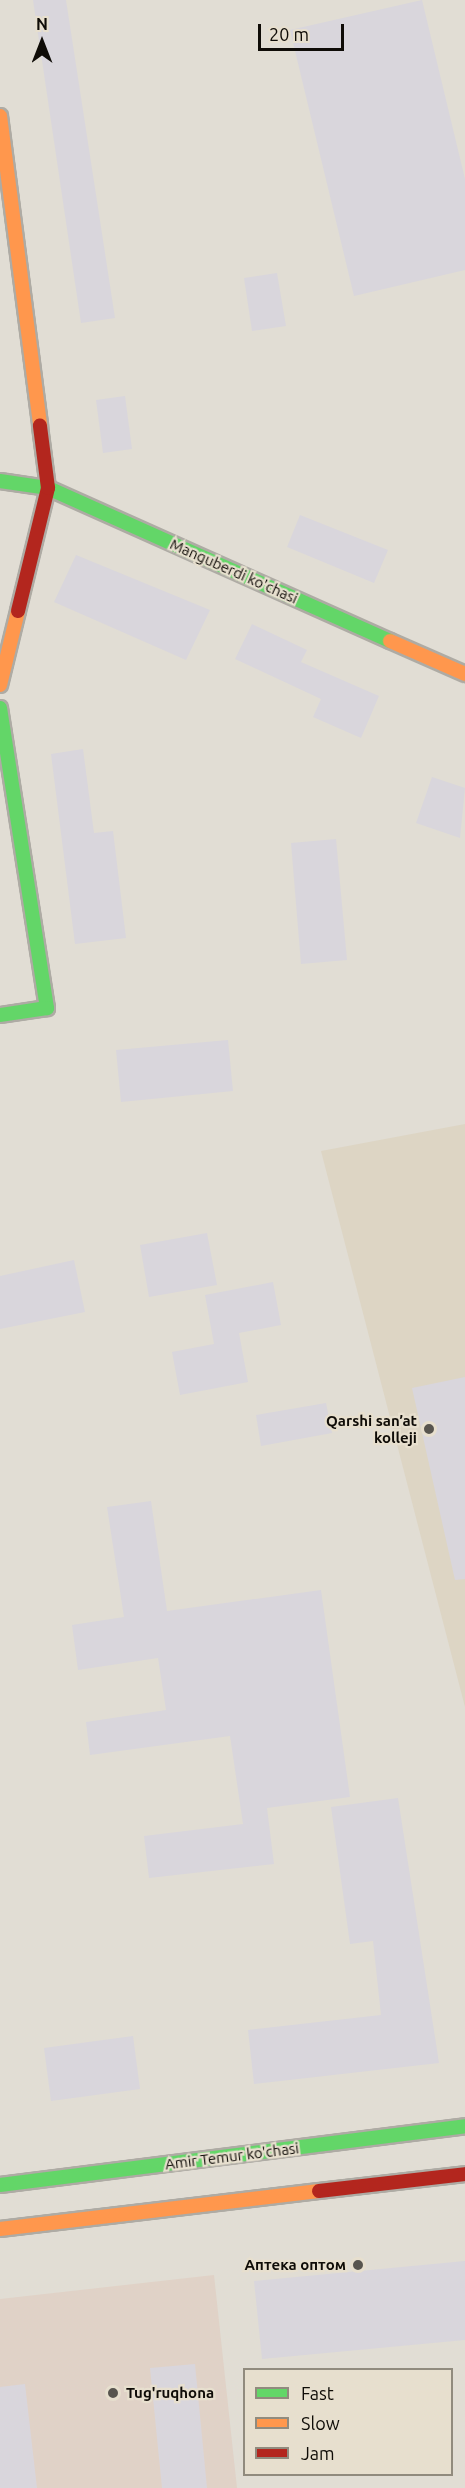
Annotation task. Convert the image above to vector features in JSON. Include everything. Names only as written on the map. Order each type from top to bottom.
[{"type":"street","points":[[0,117],[48,488],[0,685]]},
{"type":"street","name":"Manguberdi ko'chasi","points":[[0,481],[48,488],[465,674]]},
{"type":"street","points":[[0,708],[47,1008],[0,1015]]},
{"type":"street","name":"Amir Temur ko'chasi","points":[[0,2185],[465,2126]]},
{"type":"street","points":[[0,2229],[465,2174]]},
{"type":"shaded area","name":"Qarshi san’at kolleji","points":[[465,1124],[465,1707],[321,1151]]},
{"type":"shaded area","name":"Tug'ruqhona","points":[[214,2275],[237,2488],[0,2488],[0,2299]]},
{"type":"building","points":[[33,0],[66,0],[115,318],[81,323]]},
{"type":"building","points":[[422,0],[465,179],[465,270],[354,296],[290,30]]},
{"type":"building","points":[[277,273],[286,326],[252,331],[244,278]]},
{"type":"building","points":[[125,396],[132,449],[103,453],[96,400]]},
{"type":"building","points":[[300,515],[388,550],[374,583],[287,547]]},
{"type":"building","points":[[76,555],[210,610],[186,660],[54,602]]},
{"type":"building","points":[[252,624],[307,650],[301,662],[379,696],[361,738],[313,717],[321,699],[235,659]]},
{"type":"building","points":[[83,749],[94,833],[113,831],[126,938],[75,944],[51,754]]},
{"type":"building","points":[[432,777],[465,788],[460,838],[416,823]]},
{"type":"building","points":[[336,839],[347,960],[301,964],[291,843]]},
{"type":"building","points":[[228,1040],[233,1091],[121,1102],[116,1050]]},
{"type":"building","points":[[207,1233],[217,1285],[149,1297],[140,1245]]},
{"type":"building","points":[[74,1260],[85,1312],[0,1329],[0,1276]]},
{"type":"building","points":[[273,1282],[281,1325],[239,1333],[248,1382],[180,1395],[172,1352],[214,1344],[205,1295]]},
{"type":"building","points":[[465,1377],[465,1579],[455,1580],[412,1388]]},
{"type":"building","points":[[326,1403],[332,1433],[261,1446],[256,1415]]},
{"type":"building","points":[[151,1501],[167,1611],[321,1590],[350,1797],[267,1808],[274,1864],[149,1878],[144,1836],[243,1824],[230,1736],[90,1755],[86,1722],[166,1710],[158,1658],[78,1670],[72,1625],[124,1617],[107,1507]]},
{"type":"building","points":[[398,1798],[439,2063],[254,2084],[248,2030],[381,2015],[373,1941],[350,1944],[331,1807]]},
{"type":"building","points":[[133,2036],[140,2089],[51,2101],[44,2048]]},
{"type":"building","points":[[465,2261],[465,2340],[262,2359],[254,2281]]},
{"type":"building","points":[[195,2364],[207,2488],[162,2488],[150,2368]]},
{"type":"building","points":[[25,2384],[37,2488],[0,2488],[0,2387]]},
{"type":"traffic: fast","points":[[0,481],[48,488],[390,641]]},
{"type":"traffic: fast","points":[[0,708],[47,1008],[0,1015]]},
{"type":"traffic: fast","points":[[0,2185],[465,2126]]},
{"type":"traffic: slow","points":[[0,116],[40,426]]},
{"type":"traffic: slow","points":[[0,685],[18,611]]},
{"type":"traffic: slow","points":[[390,641],[465,674]]},
{"type":"traffic: slow","points":[[0,2229],[319,2191]]},
{"type":"traffic: jam","points":[[18,611],[48,488],[40,426]]},
{"type":"traffic: jam","points":[[319,2191],[465,2174]]},
{"type":"place","name":"Qarshi san’at kolleji","points":[[429,1429]]},
{"type":"place","name":"Аптека оптом","points":[[358,2265]]},
{"type":"place","name":"Tug'ruqhona","points":[[113,2393]]}]
